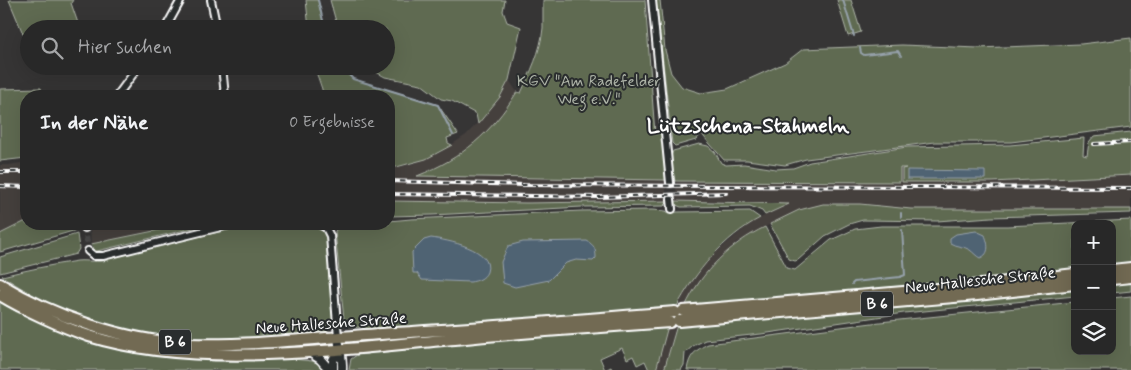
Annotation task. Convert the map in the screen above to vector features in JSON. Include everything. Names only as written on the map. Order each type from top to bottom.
[{"type":"main road","points":[[1116,270],[1131,268]]},
{"type":"main road","name":"Neue Hallesche Straße","points":[[0,284],[17,300],[89,336],[136,347],[186,353],[243,355],[309,352],[1071,274]]},
{"type":"main road","points":[[1116,279],[1131,277]]},
{"type":"main road","name":"Neue Hallesche Straße","points":[[0,295],[125,335],[187,344],[234,344],[977,295],[1071,284]]},
{"type":"street","points":[[170,20],[181,0]]},
{"type":"street","points":[[211,0],[215,20]]},
{"type":"street","points":[[652,0],[670,183]]},
{"type":"street","points":[[121,90],[132,75]]},
{"type":"street","points":[[223,75],[224,90]]},
{"type":"street","points":[[671,198],[672,209]]},
{"type":"street","points":[[88,251],[94,256],[98,256],[207,230]]},
{"type":"street","points":[[327,230],[330,236],[342,370]]},
{"type":"street","points":[[332,370],[333,360],[339,349]]},
{"type":"street","points":[[309,352],[332,370]]},
{"type":"shaded area","points":[[509,80],[517,92],[494,125],[458,156],[418,175],[666,180],[666,201],[527,203],[395,201],[395,168],[412,164],[439,153],[466,135],[489,111]]},
{"type":"shaded area","points":[[20,163],[20,224],[0,234],[0,165]]},
{"type":"shaded area","points":[[900,168],[992,169],[992,182],[1131,175],[1131,209],[911,209],[860,204],[823,204],[799,210],[736,243],[706,274],[688,301],[675,330],[664,370],[656,370],[667,330],[686,290],[713,255],[752,222],[788,204],[676,201],[676,182],[686,180],[900,181]]},
{"type":"shaded area","points":[[90,230],[159,230],[91,244]]},
{"type":"green space","points":[[9,0],[73,0],[71,3],[77,20],[20,20],[20,26]]},
{"type":"green space","points":[[306,0],[318,0],[323,20],[308,20]]},
{"type":"green space","points":[[330,0],[505,0],[503,11],[507,22],[521,27],[509,80],[500,97],[478,124],[476,114],[452,101],[441,99],[421,84],[381,75],[395,75],[395,20],[336,20]]},
{"type":"green space","name":"KGV \"Am Radefelder Weg e.V.\"","points":[[543,0],[645,0],[655,134],[661,133],[666,180],[417,176],[448,161],[474,143],[497,120],[517,92],[521,93],[535,62],[540,45],[543,28]]},
{"type":"green space","points":[[656,0],[660,0],[665,50],[671,73],[682,87],[701,93],[727,89],[785,63],[803,49],[902,45],[978,48],[1081,44],[1131,38],[1131,127],[1011,142],[935,142],[806,159],[785,165],[747,160],[724,160],[702,133],[696,140],[675,146],[672,143]]},
{"type":"green space","points":[[837,0],[851,0],[861,32],[848,36]]},
{"type":"green space","points":[[317,75],[349,75],[353,79],[389,90],[322,90]]},
{"type":"green space","points":[[41,88],[42,90],[20,90],[20,159],[0,161],[0,89]]},
{"type":"green space","points":[[395,92],[438,105],[458,134],[447,138],[448,143],[452,145],[426,159],[395,167]]},
{"type":"green space","points":[[1131,132],[1131,175],[992,182],[902,182],[902,169],[906,168],[900,168],[900,182],[675,181],[670,159],[673,151],[699,144],[708,146],[715,152],[721,163],[726,165],[744,164],[776,169],[793,168],[810,162],[907,147],[1010,145],[1084,138],[1083,155],[1087,156],[1089,142],[1094,136]]},
{"type":"green space","points":[[395,201],[527,203],[666,201],[667,203],[664,206],[582,207],[395,216]]},
{"type":"green space","points":[[676,201],[789,204],[765,215],[762,211],[750,206],[681,207],[676,205]]},
{"type":"green space","points":[[823,204],[860,204],[911,209],[1131,209],[1131,213],[991,217],[937,221],[863,220],[849,224],[825,236],[798,260],[789,259],[770,224],[799,210]]},
{"type":"green space","points":[[652,210],[669,213],[750,211],[760,218],[734,235],[723,245],[692,281],[676,308],[363,331],[363,327],[350,326],[344,320],[336,230],[395,230],[395,220],[411,219],[582,211]]},
{"type":"green space","points":[[1131,220],[1131,264],[1116,266],[1116,221]]},
{"type":"green space","points":[[1071,223],[1071,270],[941,285],[685,307],[699,282],[718,260],[740,241],[765,227],[787,268],[795,270],[831,240],[855,229],[881,226],[1007,226]]},
{"type":"green space","points":[[20,224],[20,230],[77,230],[0,252],[0,234]]},
{"type":"green space","points":[[159,230],[185,230],[97,251],[94,250],[91,244]]},
{"type":"green space","points":[[228,230],[321,230],[327,238],[333,312],[332,324],[324,333],[200,341],[138,335],[88,322],[52,307],[2,276],[77,261],[104,261],[108,260],[108,257]]},
{"type":"green space","points":[[77,234],[79,249],[76,254],[0,273],[0,257]]},
{"type":"green space","points":[[1131,281],[1131,291],[1116,293],[1116,283]]},
{"type":"green space","points":[[1071,288],[1071,296],[904,313],[761,334],[705,340],[693,346],[685,353],[684,365],[681,370],[664,370],[677,325]]},
{"type":"green space","points":[[1131,296],[1131,370],[687,370],[693,354],[708,344],[880,322],[1071,302],[1071,355],[1116,355],[1116,298]]},
{"type":"green space","points":[[0,302],[17,312],[110,346],[152,354],[195,358],[284,358],[312,361],[319,364],[323,370],[0,370]]},
{"type":"green space","points":[[668,326],[656,370],[649,370],[645,361],[637,365],[633,356],[627,359],[622,348],[600,358],[605,370],[349,370],[351,359],[357,355],[369,354],[370,350]]},
{"type":"water","points":[[907,170],[985,171],[985,179],[907,179]]},
{"type":"water","points":[[976,231],[985,235],[988,245],[986,254],[980,258],[968,249],[950,243],[950,238],[956,234]]},
{"type":"water","points":[[431,238],[468,247],[477,252],[484,257],[488,264],[486,274],[480,279],[470,282],[422,280],[417,273],[413,273],[412,252],[424,240]]},
{"type":"water","points":[[587,241],[595,250],[596,258],[593,261],[576,260],[566,263],[549,280],[515,287],[503,283],[501,262],[508,246],[523,242]]},
{"type":"waterway","points":[[318,0],[323,20]]},
{"type":"waterway","points":[[843,0],[854,36]]},
{"type":"waterway","points":[[860,48],[861,53],[864,55],[898,51],[901,56]]},
{"type":"waterway","points":[[349,75],[353,79],[389,90]]},
{"type":"waterway","points":[[395,92],[438,105],[453,135]]},
{"type":"waterway","points":[[852,284],[854,282],[905,275],[902,230]]},
{"type":"tunnel","points":[[670,183],[671,199]]},
{"type":"tunnel","points":[[85,230],[88,251]]},
{"type":"railway","points":[[1094,144],[1131,142]]},
{"type":"railway","points":[[0,172],[20,172]]},
{"type":"railway","points":[[395,181],[524,185],[1131,188]]},
{"type":"railway","points":[[0,186],[20,187]]},
{"type":"railway","points":[[395,194],[599,197],[726,193]]},
{"type":"district","name":"Lützschena-Stahmeln","points":[[748,125]]}]
